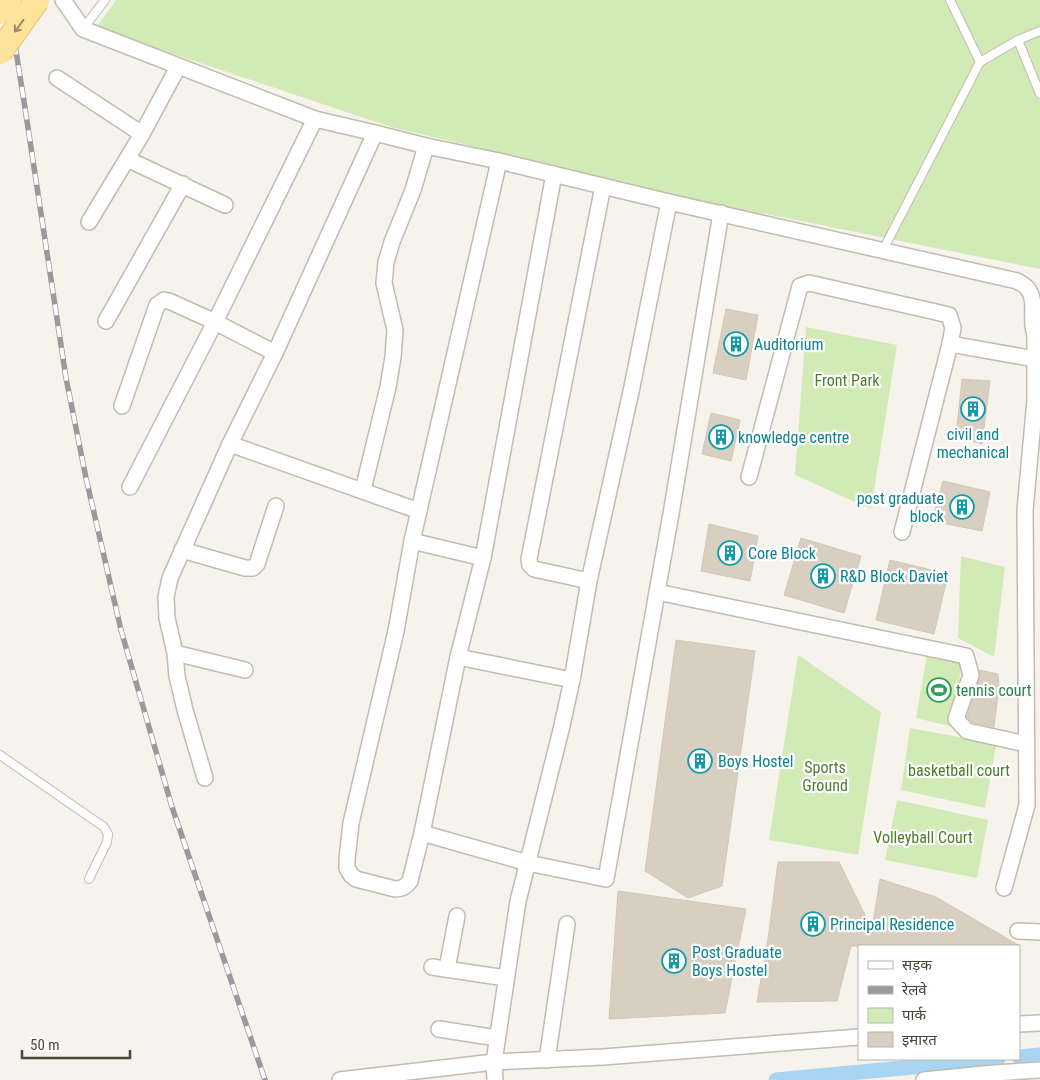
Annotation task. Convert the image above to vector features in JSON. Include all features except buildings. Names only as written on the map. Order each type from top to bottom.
[{"type":"main road","points":[[0,12],[9,0]]},
{"type":"main road","points":[[0,52],[37,0]]},
{"type":"street","points":[[63,0],[83,30],[315,118],[426,146],[499,161],[1017,281],[1028,288],[1032,299],[1033,328],[1037,339],[1035,359],[1038,401],[1032,512],[1026,744],[1033,806],[1004,888]]},
{"type":"street","points":[[89,222],[142,134],[178,67]]},
{"type":"street","points":[[57,78],[142,134]]},
{"type":"street","points":[[130,487],[215,322],[315,118]]},
{"type":"street","points":[[205,778],[177,676],[175,653],[167,618],[166,597],[170,578],[230,444],[275,353],[375,133]]},
{"type":"street","points":[[363,490],[388,387],[393,357],[395,330],[384,283],[386,262],[413,190],[426,146]]},
{"type":"street","points":[[127,159],[225,205]]},
{"type":"street","points":[[499,161],[412,542],[396,631],[351,823],[347,859],[347,868],[351,875],[395,889],[402,889],[410,881],[422,834],[458,657],[483,558],[554,174]]},
{"type":"street","points":[[106,321],[182,184]]},
{"type":"street","points":[[589,582],[534,569],[530,565],[529,559],[603,186]]},
{"type":"street","points":[[494,1073],[497,1038],[518,901],[572,680],[589,582],[670,202]]},
{"type":"street","points":[[422,834],[528,863],[606,879],[721,213]]},
{"type":"street","points":[[749,478],[800,286],[808,283],[949,316],[953,328],[950,344],[902,532]]},
{"type":"street","points":[[122,406],[157,305],[164,300],[215,322],[275,353]]},
{"type":"street","points":[[950,344],[1035,359]]},
{"type":"street","points":[[230,444],[420,510]]},
{"type":"street","points":[[182,550],[245,568],[253,568],[276,506]]},
{"type":"street","points":[[412,542],[483,558]]},
{"type":"street","points":[[657,592],[966,656],[971,675],[956,719],[967,731],[1026,744]]},
{"type":"street","points":[[175,653],[245,670]]},
{"type":"street","points":[[458,657],[572,680]]},
{"type":"street","points":[[448,969],[457,916]]},
{"type":"street","points":[[547,1060],[567,924]]},
{"type":"street","points":[[1018,931],[1040,932]]},
{"type":"street","points":[[432,967],[506,978]]},
{"type":"street","points":[[1020,1024],[1040,1023]]},
{"type":"street","points":[[439,1029],[497,1038]]},
{"type":"street","points":[[340,1080],[494,1073],[547,1060],[858,1037]]},
{"type":"street","points":[[924,1080],[994,1076],[1040,1070]]},
{"type":"lane","points":[[83,30],[106,0]]},
{"type":"lane","points":[[950,0],[980,62]]},
{"type":"lane","points":[[883,250],[980,62],[1018,40],[1040,31]]},
{"type":"lane","points":[[1018,40],[1040,94]]},
{"type":"lane","points":[[0,755],[104,827],[108,834],[107,842],[89,879]]},
{"type":"green space","points":[[116,0],[1040,0],[1040,269],[706,202],[391,127],[96,28]]},
{"type":"green space","name":"Front Park","points":[[806,327],[897,345],[871,509],[795,475]]},
{"type":"green space","points":[[961,556],[1005,567],[994,657],[958,638]]},
{"type":"green space","name":"tennis court","points":[[927,654],[963,661],[950,726],[916,718]]},
{"type":"green space","name":"Sports Ground","points":[[798,655],[881,712],[858,855],[769,840]]},
{"type":"green space","name":"basketball court","points":[[910,728],[996,744],[985,808],[901,790]]},
{"type":"green space","name":"Volleyball Court","points":[[897,800],[988,820],[977,878],[885,860]]},
{"type":"waterway","points":[[1020,1057],[1040,1055]]},
{"type":"waterway","points":[[776,1080],[987,1060]]},
{"type":"railway","points":[[8,0],[66,378],[86,478],[121,630],[172,807],[265,1080]]},
{"type":"place","name":"Auditorium","points":[[736,344]]},
{"type":"place","name":"civil and mechanical","points":[[973,409]]},
{"type":"place","name":"knowledge centre","points":[[721,437]]},
{"type":"place","name":"post graduate block","points":[[962,507]]},
{"type":"place","name":"Core Block","points":[[730,553]]},
{"type":"place","name":"R&D Block Daviet","points":[[823,576]]},
{"type":"place","name":"tennis court","points":[[939,690]]},
{"type":"place","name":"Boys Hostel","points":[[700,761]]},
{"type":"place","name":"Principal Residence","points":[[813,924]]},
{"type":"place","name":"Post Graduate Boys Hostel","points":[[674,961]]}]
